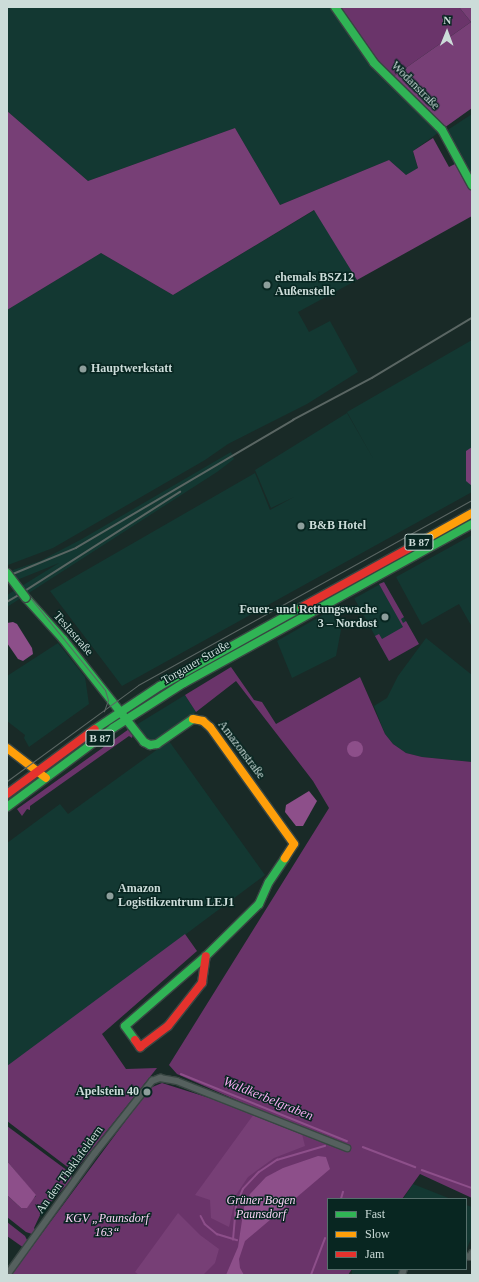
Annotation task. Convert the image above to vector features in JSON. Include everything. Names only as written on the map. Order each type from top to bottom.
[{"type":"main road","name":"Wodanstraße","points":[[335,7],[374,63],[442,130],[472,186]]},
{"type":"main road","name":"Torgauer Straße","points":[[7,794],[120,712],[179,674],[472,513]]},
{"type":"main road","name":"Torgauer Straße","points":[[7,807],[126,719],[184,682],[472,524]]},
{"type":"main road","name":"Teslastraße","points":[[7,573],[26,598],[63,639],[120,712]]},
{"type":"main road","name":"Amazonstraße","points":[[120,712],[138,736],[150,745],[158,744],[194,719],[203,721],[214,731],[294,844],[269,882],[259,904],[206,956]]},
{"type":"main road","points":[[7,748],[46,778]]},
{"type":"main road","points":[[206,956],[202,983],[168,1026],[140,1047],[125,1026],[206,956]]},
{"type":"street","name":"An den Theklafeldern","points":[[8,1275],[95,1153],[152,1081],[160,1078],[177,1081],[347,1148]]},
{"type":"shaded area","points":[[7,7],[337,7],[442,130],[413,151],[418,169],[406,175],[389,160],[280,205],[235,128],[88,181],[7,111]]},
{"type":"shaded area","points":[[459,7],[472,7],[472,108],[444,128],[390,79],[471,22]]},
{"type":"shaded area","points":[[7,111],[88,181],[235,128],[280,205],[389,160],[406,175],[418,168],[413,151],[433,138],[449,167],[457,163],[472,192],[472,216],[357,280],[314,210],[173,295],[101,253],[7,310]]},
{"type":"shaded area","points":[[472,114],[472,180],[446,131]]},
{"type":"shaded area","points":[[315,210],[357,280],[298,312],[309,332],[330,321],[358,372],[307,404],[228,444],[205,460],[53,548],[8,565],[7,310],[101,253],[173,295]]},
{"type":"shaded area","points":[[472,340],[472,492],[122,686],[50,591],[255,473],[270,510],[294,497],[271,508],[255,470],[347,413],[374,460],[347,412]]},
{"type":"shaded area","points":[[472,447],[472,486],[466,481],[466,451]]},
{"type":"shaded area","points":[[231,452],[234,459],[217,472],[7,607],[7,595],[59,563],[7,584],[7,572],[40,561],[82,539]]},
{"type":"shaded area","points":[[472,535],[472,627],[459,604],[422,625],[396,577]]},
{"type":"shaded area","points":[[384,582],[418,644],[389,661],[354,598]]},
{"type":"shaded area","points":[[331,610],[341,630],[336,656],[292,678],[277,641]]},
{"type":"shaded area","points":[[13,622],[17,624],[32,648],[33,654],[23,661],[18,659],[7,643],[7,623]]},
{"type":"shaded area","points":[[426,638],[472,675],[472,762],[422,757],[406,753],[393,744],[385,734],[374,706],[387,698],[398,676]]},
{"type":"shaded area","points":[[58,643],[85,677],[89,704],[29,747],[24,738],[25,735],[7,721],[7,676]]},
{"type":"shaded area","points":[[185,695],[196,712],[161,739],[151,741],[136,725]]},
{"type":"shaded area","name":"Amazon Logistikzentrum LEJ1","points":[[169,741],[265,875],[8,1067],[7,843],[60,804],[68,814]]},
{"type":"shaded area","points":[[352,741],[358,741],[363,746],[361,755],[358,757],[352,757],[347,752],[347,746]]},
{"type":"shaded area","points":[[309,791],[317,801],[303,826],[296,826],[285,812],[286,805]]},
{"type":"shaded area","points":[[254,1114],[302,1134],[305,1146],[274,1158],[248,1177],[236,1195],[229,1227],[211,1218],[210,1200],[195,1195]]},
{"type":"shaded area","points":[[318,1156],[326,1157],[330,1169],[245,1241],[239,1259],[240,1268],[244,1275],[226,1275],[238,1247],[244,1207],[250,1194],[266,1177],[283,1168]]},
{"type":"shaded area","points":[[7,1161],[36,1195],[27,1208],[21,1208],[7,1195]]},
{"type":"shaded area","points":[[413,1184],[448,1198],[404,1198]]},
{"type":"shaded area","points":[[467,1205],[472,1207],[472,1236],[467,1248]]},
{"type":"shaded area","points":[[178,1213],[200,1235],[219,1249],[215,1263],[203,1275],[139,1275],[135,1272]]},
{"type":"shaded area","points":[[352,1270],[404,1270],[404,1275],[352,1275]]},
{"type":"green space","points":[[337,7],[459,7],[471,22],[390,79]]},
{"type":"green space","points":[[384,582],[404,617],[401,619],[403,623],[406,621],[419,644],[389,661],[375,636],[379,634],[382,639],[403,627],[379,584]]},
{"type":"green space","points":[[231,667],[254,700],[262,702],[276,724],[360,677],[385,734],[393,744],[406,753],[422,757],[472,762],[472,1198],[420,1174],[403,1198],[327,1198],[327,1270],[351,1270],[348,1275],[11,1275],[150,1088],[162,1083],[288,1123],[177,1074],[169,1065],[329,808],[313,781],[236,681],[196,712],[185,695]]},
{"type":"green space","points":[[129,729],[133,734],[132,738],[129,736],[30,806],[30,810],[27,809],[22,816],[17,809]]},
{"type":"green space","points":[[185,934],[197,951],[102,1034],[126,1069],[157,1068],[74,1172],[7,1121],[7,1066]]},
{"type":"green space","points":[[7,1126],[72,1174],[71,1180],[41,1213],[34,1228],[36,1231],[32,1234],[26,1232],[7,1217],[7,1195],[21,1208],[36,1196],[7,1161]]},
{"type":"green space","points":[[7,1222],[25,1236],[28,1242],[24,1248],[7,1236]]},
{"type":"waterway","name":"Waldkerbelgraben","points":[[181,1074],[347,1141]]},
{"type":"waterway","points":[[233,1240],[236,1207],[243,1189],[259,1172],[277,1160],[325,1146]]},
{"type":"waterway","name":"Waldkerbelgraben","points":[[363,1147],[415,1167]]},
{"type":"waterway","name":"Waldkerbelgraben","points":[[422,1170],[472,1188]]},
{"type":"waterway","points":[[341,1198],[343,1192]]},
{"type":"waterway","points":[[201,1216],[205,1224],[217,1234],[237,1240]]},
{"type":"waterway","points":[[311,1275],[325,1239]]},
{"type":"tram line","points":[[7,781],[138,685],[472,500]]},
{"type":"tram line","points":[[7,569],[105,690],[108,700],[104,711]]},
{"type":"railway","points":[[13,574],[76,548],[293,420],[372,378],[472,318]]},
{"type":"railway","points":[[25,591],[180,492]]},
{"type":"railway","points":[[7,602],[17,596]]},
{"type":"traffic: fast","points":[[335,7],[374,63],[442,130],[472,185]]},
{"type":"traffic: fast","points":[[7,807],[113,728],[184,683],[472,524]]},
{"type":"traffic: fast","points":[[7,573],[26,598]]},
{"type":"traffic: fast","points":[[26,598],[63,639],[144,742],[150,745],[157,744],[193,719]]},
{"type":"traffic: fast","points":[[95,729],[160,686],[302,607]]},
{"type":"traffic: fast","points":[[135,1040],[125,1026],[206,956],[259,904],[269,882],[285,858]]},
{"type":"traffic: slow","points":[[422,541],[472,513]]},
{"type":"traffic: slow","points":[[193,719],[203,721],[210,727],[294,844],[285,858]]},
{"type":"traffic: slow","points":[[7,748],[46,778]]},
{"type":"traffic: jam","points":[[302,607],[422,541]]},
{"type":"traffic: jam","points":[[7,794],[95,729]]},
{"type":"traffic: jam","points":[[135,1040],[140,1047],[168,1026],[202,983],[206,956]]},
{"type":"place","name":"ehemals BSZ12 Außenstelle","points":[[267,285]]},
{"type":"place","name":"Hauptwerkstatt","points":[[83,369]]},
{"type":"place","name":"B&B Hotel","points":[[301,526]]},
{"type":"place","name":"Feuer- und Rettungswache 3 – Nordost","points":[[385,617]]},
{"type":"place","name":"Amazon Logistikzentrum LEJ1","points":[[110,896]]},
{"type":"place","name":"Apelstein 40","points":[[147,1092]]},
{"type":"park label","name":"Grüner Bogen Paunsdorf","points":[[261,1208]]},
{"type":"park label","name":"KGV „Paunsdorf 163“","points":[[107,1226]]}]
